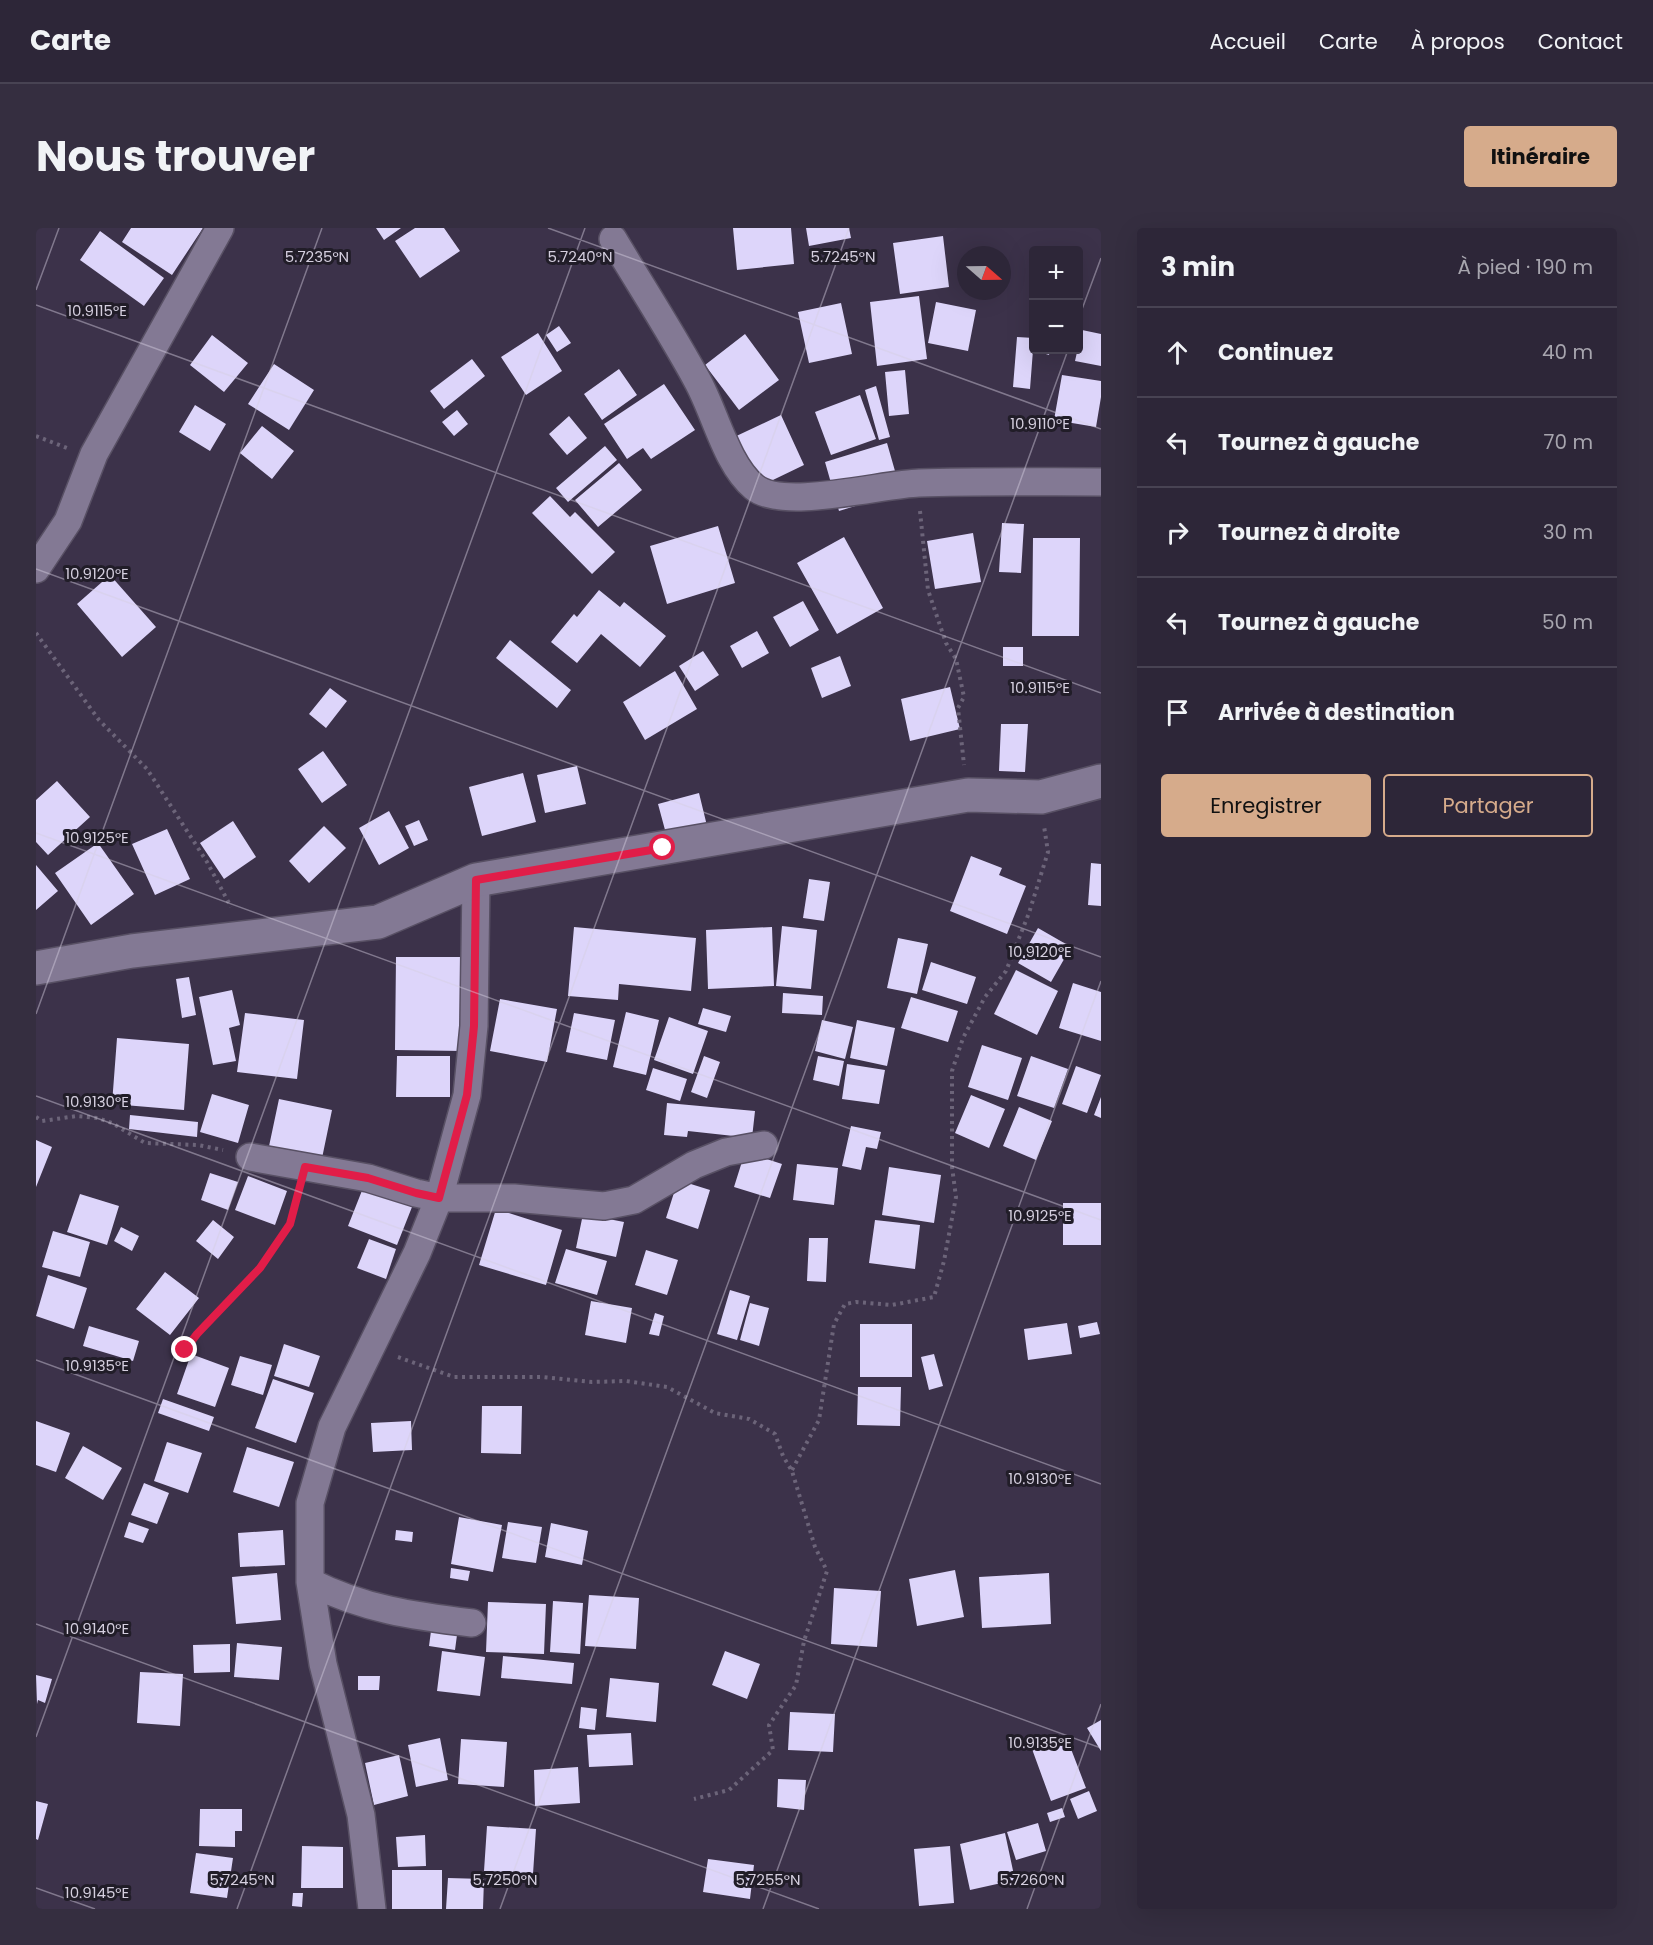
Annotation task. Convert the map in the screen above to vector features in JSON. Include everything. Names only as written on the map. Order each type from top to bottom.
[{"type":"main road","points":[[36,968],[132,951],[378,922],[476,880],[968,795],[1041,797],[1101,781]]},
{"type":"street","points":[[36,569],[68,521],[94,454],[220,228]]},
{"type":"street","points":[[613,239],[698,381],[739,472],[756,489],[774,495],[838,495],[916,483],[1101,482]]},
{"type":"street","points":[[372,1909],[361,1815],[323,1664],[310,1582],[310,1503],[332,1427],[417,1253],[439,1198],[467,1095],[474,1026],[476,880]]},
{"type":"street","points":[[250,1157],[368,1178],[439,1198],[514,1197],[604,1206],[634,1200],[694,1165],[726,1152],[764,1145]]},
{"type":"street","points":[[310,1582],[338,1596],[389,1611],[472,1623]]},
{"type":"path","points":[[916,483],[928,590],[946,643],[956,659],[964,697],[958,708],[958,722],[968,795]]},
{"type":"path","points":[[36,633],[99,720],[147,769],[207,862],[247,937]]},
{"type":"path","points":[[792,1471],[819,1420],[834,1324],[845,1304],[856,1302],[892,1305],[934,1297],[944,1261],[956,1197],[952,1167],[952,1071],[963,1038],[985,997],[1006,971],[1029,913],[1047,852],[1041,797]]},
{"type":"path","points":[[36,1117],[42,1121],[77,1116],[98,1118],[112,1123],[145,1143],[198,1146],[250,1157]]},
{"type":"path","points":[[185,1350],[197,1334],[260,1268],[290,1224],[305,1167]]},
{"type":"path","points":[[368,1354],[388,1354],[454,1377],[543,1377],[592,1382],[626,1381],[667,1387],[715,1413],[749,1419],[775,1434],[783,1456],[792,1471],[815,1547],[827,1572],[804,1641],[796,1685],[769,1725],[773,1750],[729,1790],[694,1799]]},
{"type":"building","points":[[131,228],[203,228],[172,275],[122,242]]},
{"type":"building","points":[[376,228],[401,228],[384,240]]},
{"type":"building","points":[[415,228],[444,228],[460,251],[420,278],[395,241]]},
{"type":"building","points":[[733,228],[791,228],[794,264],[737,270]]},
{"type":"building","points":[[806,228],[849,228],[851,238],[809,246]]},
{"type":"building","points":[[100,231],[164,278],[144,306],[80,260]]},
{"type":"building","points":[[943,236],[949,287],[900,294],[893,243]]},
{"type":"building","points":[[919,296],[927,359],[877,366],[870,302]]},
{"type":"building","points":[[936,302],[976,310],[968,351],[928,343]]},
{"type":"building","points":[[841,303],[852,354],[809,363],[798,312]]},
{"type":"building","points":[[559,326],[571,343],[557,352],[546,335]]},
{"type":"building","points":[[1083,330],[1101,334],[1101,366],[1075,361],[1077,354],[1083,354]]},
{"type":"building","points":[[538,333],[562,371],[526,395],[501,357]]},
{"type":"building","points":[[745,334],[779,380],[739,410],[705,365]]},
{"type":"building","points":[[212,335],[248,363],[224,392],[190,365]]},
{"type":"building","points":[[1017,337],[1029,338],[1029,354],[1033,354],[1030,389],[1013,387]]},
{"type":"building","points":[[472,359],[485,376],[444,409],[430,391]]},
{"type":"building","points":[[274,364],[314,390],[289,430],[248,404]]},
{"type":"building","points":[[619,369],[637,395],[602,420],[584,394]]},
{"type":"building","points":[[905,370],[909,414],[889,416],[885,372]]},
{"type":"building","points":[[1062,375],[1101,381],[1096,427],[1054,420]]},
{"type":"building","points":[[664,384],[695,430],[651,459],[643,448],[627,459],[604,424]]},
{"type":"building","points":[[876,386],[890,437],[879,440],[865,390]]},
{"type":"building","points":[[860,395],[876,439],[831,455],[815,412]]},
{"type":"building","points":[[195,405],[226,424],[210,451],[179,432]]},
{"type":"building","points":[[457,410],[468,424],[454,436],[442,422]]},
{"type":"building","points":[[781,415],[804,465],[754,489],[730,439]]},
{"type":"building","points":[[569,416],[587,438],[567,455],[549,434]]},
{"type":"building","points":[[262,426],[294,451],[272,479],[240,453]]},
{"type":"building","points":[[887,443],[901,492],[839,511],[825,462]]},
{"type":"building","points":[[605,446],[617,460],[568,502],[556,488]]},
{"type":"building","points":[[619,463],[642,490],[598,527],[575,500]]},
{"type":"building","points":[[550,496],[570,517],[575,512],[615,552],[592,574],[532,513]]},
{"type":"building","points":[[1002,523],[1024,524],[1021,573],[999,572]]},
{"type":"building","points":[[718,526],[735,583],[667,604],[650,546]]},
{"type":"building","points":[[973,533],[981,582],[935,589],[927,541]]},
{"type":"building","points":[[844,537],[883,608],[837,634],[797,563]]},
{"type":"building","points":[[1033,538],[1080,538],[1079,636],[1032,636]]},
{"type":"building","points":[[110,575],[156,627],[122,657],[77,604]]},
{"type":"building","points":[[599,590],[620,607],[624,602],[666,636],[640,667],[601,634],[577,663],[551,642],[574,614],[577,617]]},
{"type":"building","points":[[803,601],[819,630],[790,647],[773,617]]},
{"type":"building","points":[[757,631],[769,653],[742,668],[730,646]]},
{"type":"building","points":[[510,640],[571,690],[557,708],[496,658]]},
{"type":"building","points":[[1003,647],[1023,647],[1023,666],[1003,666]]},
{"type":"building","points":[[703,651],[719,675],[695,691],[679,666]]},
{"type":"building","points":[[840,656],[851,686],[822,698],[811,668]]},
{"type":"building","points":[[675,671],[697,709],[645,740],[623,702]]},
{"type":"building","points":[[950,687],[960,729],[910,741],[901,699]]},
{"type":"building","points":[[330,688],[347,701],[326,728],[309,714]]},
{"type":"building","points":[[1001,724],[1028,724],[1025,772],[999,771]]},
{"type":"building","points":[[323,751],[347,785],[322,803],[298,769]]},
{"type":"building","points":[[577,766],[586,804],[545,813],[537,775]]},
{"type":"building","points":[[523,773],[536,822],[482,836],[469,787]]},
{"type":"building","points":[[57,781],[90,817],[48,855],[36,842],[36,800]]},
{"type":"building","points":[[699,793],[708,830],[668,841],[658,804]]},
{"type":"building","points":[[389,811],[409,848],[379,865],[359,828]]},
{"type":"building","points":[[419,820],[428,840],[414,846],[405,826]]},
{"type":"building","points":[[233,821],[256,857],[224,879],[200,843]]},
{"type":"building","points":[[324,826],[346,848],[309,883],[289,861]]},
{"type":"building","points":[[167,829],[190,879],[155,895],[132,844]]},
{"type":"building","points":[[98,843],[134,894],[91,925],[55,873]]},
{"type":"building","points":[[971,856],[1002,868],[999,875],[1026,886],[1007,934],[950,911]]},
{"type":"building","points":[[1091,863],[1101,864],[1101,906],[1088,905]]},
{"type":"building","points":[[36,865],[58,891],[36,910]]},
{"type":"building","points":[[809,879],[830,882],[824,921],[803,918]]},
{"type":"building","points":[[782,926],[817,930],[811,989],[776,986]]},
{"type":"building","points":[[574,927],[696,938],[691,991],[619,984],[618,1000],[568,996]]},
{"type":"building","points":[[772,927],[774,986],[708,989],[706,930]]},
{"type":"building","points":[[1038,928],[1071,947],[1051,982],[1018,963]]},
{"type":"building","points":[[898,938],[928,944],[917,994],[887,988]]},
{"type":"building","points":[[396,957],[464,957],[462,1051],[395,1050]]},
{"type":"building","points":[[931,962],[976,977],[967,1004],[922,990]]},
{"type":"building","points":[[1016,970],[1058,991],[1037,1035],[994,1014]]},
{"type":"building","points":[[189,977],[196,1015],[182,1018],[176,979]]},
{"type":"building","points":[[1073,983],[1101,992],[1101,1041],[1059,1028]]},
{"type":"building","points":[[232,990],[240,1025],[229,1028],[236,1061],[213,1065],[199,997]]},
{"type":"building","points":[[783,993],[823,996],[822,1015],[782,1013]]},
{"type":"building","points":[[911,997],[958,1011],[948,1042],[901,1028]]},
{"type":"building","points":[[500,999],[557,1009],[547,1062],[490,1051]]},
{"type":"building","points":[[703,1008],[731,1016],[726,1032],[698,1024]]},
{"type":"building","points":[[626,1012],[659,1020],[646,1075],[613,1067]]},
{"type":"building","points":[[245,1013],[304,1020],[297,1079],[237,1072]]},
{"type":"building","points":[[574,1013],[615,1020],[607,1060],[566,1052]]},
{"type":"building","points":[[669,1017],[708,1031],[693,1074],[654,1060]]},
{"type":"building","points":[[822,1020],[853,1027],[845,1059],[815,1051]]},
{"type":"building","points":[[857,1020],[895,1028],[887,1066],[850,1058]]},
{"type":"building","points":[[117,1038],[189,1044],[184,1110],[112,1104]]},
{"type":"building","points":[[982,1045],[1022,1058],[1008,1100],[968,1087]]},
{"type":"building","points":[[397,1056],[450,1056],[450,1097],[396,1097]]},
{"type":"building","points":[[704,1056],[720,1062],[707,1098],[691,1092]]},
{"type":"building","points":[[818,1056],[844,1061],[839,1086],[813,1080]]},
{"type":"building","points":[[1031,1056],[1068,1069],[1054,1108],[1017,1096]]},
{"type":"building","points":[[847,1064],[885,1070],[879,1104],[842,1099]]},
{"type":"building","points":[[1076,1066],[1101,1075],[1087,1113],[1062,1104]]},
{"type":"building","points":[[653,1068],[687,1079],[680,1101],[646,1090]]},
{"type":"building","points":[[212,1094],[249,1105],[238,1143],[200,1132]]},
{"type":"building","points":[[971,1095],[1005,1109],[989,1148],[955,1133]]},
{"type":"building","points":[[1101,1097],[1101,1118],[1094,1115]]},
{"type":"building","points":[[279,1099],[332,1110],[321,1163],[268,1151]]},
{"type":"building","points":[[667,1103],[755,1111],[752,1138],[688,1131],[687,1137],[664,1135]]},
{"type":"building","points":[[1019,1107],[1052,1121],[1036,1160],[1003,1146]]},
{"type":"building","points":[[130,1115],[198,1122],[197,1137],[129,1129]]},
{"type":"building","points":[[851,1126],[881,1132],[877,1149],[866,1147],[861,1170],[842,1166]]},
{"type":"building","points":[[36,1140],[52,1147],[36,1187]]},
{"type":"building","points":[[745,1152],[782,1164],[770,1198],[734,1187]]},
{"type":"building","points":[[797,1164],[838,1168],[834,1205],[793,1200]]},
{"type":"building","points":[[889,1167],[941,1175],[934,1223],[882,1215]]},
{"type":"building","points":[[210,1173],[238,1182],[228,1210],[201,1200]]},
{"type":"building","points":[[248,1176],[287,1191],[275,1225],[235,1210]]},
{"type":"building","points":[[678,1180],[710,1190],[698,1229],[666,1218]]},
{"type":"building","points":[[363,1188],[412,1207],[397,1245],[348,1226]]},
{"type":"building","points":[[80,1194],[119,1206],[107,1245],[67,1232]]},
{"type":"building","points":[[1063,1203],[1101,1203],[1101,1245],[1063,1245]]},
{"type":"building","points":[[496,1209],[562,1230],[546,1285],[479,1265]]},
{"type":"building","points":[[583,1214],[624,1222],[616,1257],[576,1248]]},
{"type":"building","points":[[213,1220],[234,1237],[218,1259],[196,1241]]},
{"type":"building","points":[[875,1220],[920,1225],[915,1269],[869,1263]]},
{"type":"building","points":[[121,1227],[139,1236],[132,1251],[114,1241]]},
{"type":"building","points":[[53,1231],[90,1242],[80,1277],[42,1267]]},
{"type":"building","points":[[809,1238],[828,1238],[826,1282],[807,1281]]},
{"type":"building","points":[[369,1239],[396,1249],[386,1279],[357,1268]]},
{"type":"building","points":[[566,1249],[607,1261],[597,1295],[555,1283]]},
{"type":"building","points":[[646,1250],[678,1260],[667,1295],[635,1285]]},
{"type":"building","points":[[165,1272],[199,1298],[170,1335],[136,1309]]},
{"type":"building","points":[[48,1275],[87,1288],[74,1329],[36,1316]]},
{"type":"building","points":[[730,1290],[750,1296],[737,1340],[717,1334]]},
{"type":"building","points":[[591,1301],[632,1308],[626,1343],[585,1335]]},
{"type":"building","points":[[750,1303],[769,1308],[759,1346],[740,1340]]},
{"type":"building","points":[[655,1313],[664,1316],[659,1336],[649,1334]]},
{"type":"building","points":[[1097,1322],[1100,1334],[1080,1338],[1078,1326]]},
{"type":"building","points":[[1067,1323],[1072,1354],[1028,1360],[1024,1329]]},
{"type":"building","points":[[860,1324],[912,1324],[912,1377],[860,1377]]},
{"type":"building","points":[[89,1326],[139,1341],[133,1361],[83,1346]]},
{"type":"building","points":[[284,1344],[320,1356],[309,1387],[274,1376]]},
{"type":"building","points":[[191,1354],[229,1368],[215,1407],[177,1394]]},
{"type":"building","points":[[934,1354],[943,1386],[929,1390],[921,1357]]},
{"type":"building","points":[[240,1356],[272,1365],[263,1395],[231,1385]]},
{"type":"building","points":[[273,1379],[314,1393],[296,1443],[255,1428]]},
{"type":"building","points":[[858,1387],[901,1387],[900,1426],[857,1425]]},
{"type":"building","points":[[163,1399],[214,1417],[209,1431],[158,1413]]},
{"type":"building","points":[[482,1406],[522,1406],[521,1454],[481,1453]]},
{"type":"building","points":[[36,1421],[70,1433],[56,1472],[36,1465]]},
{"type":"building","points":[[411,1421],[412,1450],[373,1452],[371,1423]]},
{"type":"building","points":[[167,1442],[202,1453],[188,1493],[154,1481]]},
{"type":"building","points":[[83,1446],[122,1468],[103,1500],[65,1478]]},
{"type":"building","points":[[247,1447],[294,1462],[279,1507],[233,1492]]},
{"type":"building","points":[[144,1483],[169,1493],[157,1524],[131,1515]]},
{"type":"building","points":[[459,1517],[502,1525],[493,1572],[451,1564]]},
{"type":"building","points":[[129,1522],[149,1529],[143,1543],[124,1537]]},
{"type":"building","points":[[508,1522],[542,1527],[536,1563],[502,1558]]},
{"type":"building","points":[[551,1523],[588,1531],[582,1565],[545,1557]]},
{"type":"building","points":[[283,1530],[285,1565],[240,1567],[238,1533]]},
{"type":"building","points":[[396,1530],[413,1532],[412,1542],[395,1540]]},
{"type":"building","points":[[451,1568],[470,1571],[468,1581],[450,1578]]},
{"type":"building","points":[[955,1570],[964,1617],[917,1626],[909,1579]]},
{"type":"building","points":[[277,1573],[281,1620],[236,1624],[232,1577]]},
{"type":"building","points":[[1049,1573],[1051,1624],[982,1628],[979,1577]]},
{"type":"building","points":[[834,1588],[881,1591],[877,1647],[831,1644]]},
{"type":"building","points":[[589,1595],[639,1598],[636,1649],[585,1646]]},
{"type":"building","points":[[553,1601],[583,1603],[580,1654],[550,1652]]},
{"type":"building","points":[[488,1602],[546,1604],[544,1654],[486,1652]]},
{"type":"building","points":[[431,1631],[457,1635],[455,1650],[429,1646]]},
{"type":"building","points":[[237,1643],[282,1647],[279,1680],[234,1677]]},
{"type":"building","points":[[230,1644],[230,1672],[194,1673],[193,1645]]},
{"type":"building","points":[[442,1651],[485,1657],[480,1696],[437,1691]]},
{"type":"building","points":[[725,1651],[760,1664],[747,1699],[712,1685]]},
{"type":"building","points":[[503,1656],[574,1663],[572,1684],[501,1678]]},
{"type":"building","points":[[140,1672],[183,1674],[180,1726],[137,1723]]},
{"type":"building","points":[[36,1675],[52,1679],[45,1703],[38,1700],[37,1704]]},
{"type":"building","points":[[358,1676],[380,1676],[379,1690],[358,1690]]},
{"type":"building","points":[[610,1678],[659,1683],[656,1722],[606,1717]]},
{"type":"building","points":[[581,1707],[597,1709],[595,1730],[579,1728]]},
{"type":"building","points":[[790,1712],[835,1714],[833,1752],[788,1750]]},
{"type":"building","points":[[1101,1720],[1101,1751],[1087,1728]]},
{"type":"building","points":[[631,1733],[633,1765],[589,1767],[587,1735]]},
{"type":"building","points":[[1066,1736],[1086,1788],[1051,1801],[1032,1749]]},
{"type":"building","points":[[440,1738],[448,1780],[416,1787],[408,1745]]},
{"type":"building","points":[[461,1739],[507,1742],[504,1787],[458,1784]]},
{"type":"building","points":[[399,1755],[408,1796],[374,1805],[365,1763]]},
{"type":"building","points":[[578,1767],[580,1803],[535,1806],[534,1770]]},
{"type":"building","points":[[778,1779],[806,1780],[804,1810],[777,1807]]},
{"type":"building","points":[[1089,1791],[1097,1811],[1078,1819],[1070,1799]]},
{"type":"building","points":[[36,1801],[48,1804],[38,1840],[36,1839]]},
{"type":"building","points":[[1062,1808],[1065,1817],[1050,1822],[1047,1813]]},
{"type":"building","points":[[200,1809],[242,1809],[242,1831],[235,1831],[235,1847],[199,1846]]},
{"type":"building","points":[[1038,1823],[1046,1851],[1016,1860],[1007,1832]]},
{"type":"building","points":[[487,1826],[536,1829],[533,1874],[484,1871]]},
{"type":"building","points":[[1005,1833],[1015,1880],[970,1890],[960,1844]]},
{"type":"building","points":[[425,1835],[426,1866],[398,1867],[396,1837]]},
{"type":"building","points":[[302,1846],[343,1847],[343,1888],[301,1888]]},
{"type":"building","points":[[950,1846],[954,1903],[919,1906],[914,1849]]},
{"type":"building","points":[[196,1853],[233,1858],[227,1898],[190,1893]]},
{"type":"building","points":[[708,1859],[754,1865],[750,1899],[703,1892]]},
{"type":"building","points":[[392,1870],[442,1870],[442,1909],[392,1909]]},
{"type":"building","points":[[448,1878],[484,1879],[483,1909],[446,1909]]},
{"type":"building","points":[[293,1893],[303,1893],[302,1907],[292,1906]]},
{"type":"route","points":[[185,1350],[197,1334],[260,1268],[290,1224],[305,1167],[368,1178],[439,1198],[467,1095],[474,1026],[476,880],[663,848]]}]
